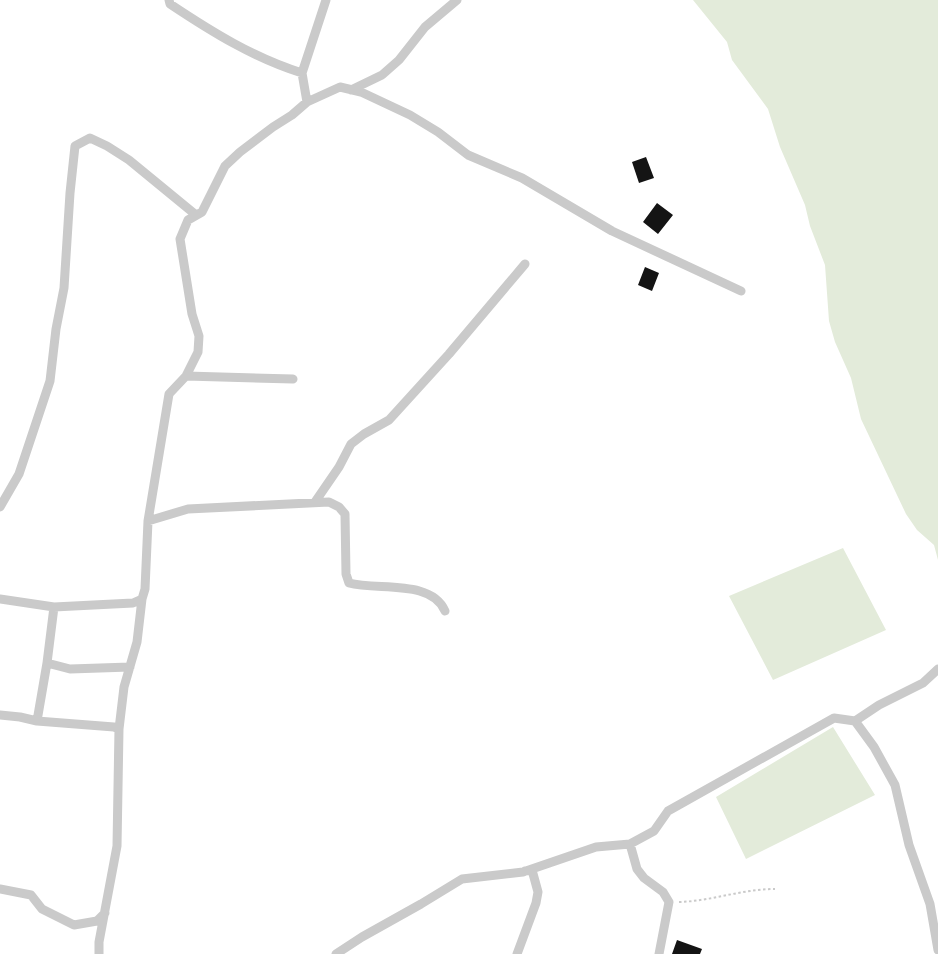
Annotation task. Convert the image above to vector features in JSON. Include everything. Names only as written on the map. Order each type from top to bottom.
[{"type":"street","points":[[169,0],[170,4],[177,9],[254,55],[278,66],[302,73]]},
{"type":"street","points":[[307,102],[302,73],[326,0]]},
{"type":"street","points":[[352,90],[382,75],[399,60],[426,27],[457,0]]},
{"type":"street","points":[[99,954],[99,942],[117,846],[119,729],[124,687],[137,642],[142,599],[145,590],[148,521],[169,394],[186,376],[198,352],[198,336],[192,314],[180,239],[188,220],[202,212],[225,166],[258,138],[292,115],[307,102],[340,87],[361,92],[410,115],[438,132],[468,155],[522,178],[612,231],[741,291]]},
{"type":"street","points":[[0,507],[19,474],[50,381],[56,329],[64,288],[75,146],[90,138],[107,146],[129,160],[196,215]]},
{"type":"street","points":[[314,502],[339,467],[351,444],[364,434],[389,420],[449,354],[525,264]]},
{"type":"street","points":[[186,376],[293,379]]},
{"type":"street","points":[[148,521],[188,509],[329,502],[339,507],[345,514],[346,574],[349,583],[358,586],[416,590],[430,594],[442,604],[445,611]]},
{"type":"street","points":[[0,599],[54,607],[133,603],[142,599]]},
{"type":"street","points":[[37,721],[54,607]]},
{"type":"street","points":[[47,663],[70,669],[130,666]]},
{"type":"street","points":[[523,872],[596,846],[630,844],[654,831],[668,811],[834,718],[855,721],[879,705],[923,683],[938,670]]},
{"type":"street","points":[[0,716],[119,729]]},
{"type":"street","points":[[855,721],[874,747],[895,785],[909,846],[930,904],[938,950]]},
{"type":"street","points":[[630,844],[636,869],[644,878],[663,892],[669,902],[659,954]]},
{"type":"street","points":[[336,954],[462,879],[532,870],[538,892],[536,903],[517,954]]},
{"type":"street","points":[[0,889],[31,895],[42,910],[74,925],[97,921],[105,913]]},
{"type":"path","points":[[669,902],[697,902],[756,889],[775,889]]},
{"type":"green space","points":[[693,0],[938,0],[938,560],[934,545],[917,530],[906,514],[861,419],[851,378],[835,342],[829,321],[825,265],[810,226],[805,205],[780,147],[768,109],[732,60],[727,42]]},
{"type":"green space","points":[[843,548],[886,630],[773,680],[729,596]]},
{"type":"green space","points":[[833,727],[875,795],[746,859],[716,797]]},
{"type":"building","points":[[646,157],[654,178],[639,183],[632,162]]},
{"type":"building","points":[[657,203],[673,215],[658,234],[643,222]]},
{"type":"building","points":[[645,267],[659,273],[652,291],[638,285]]},
{"type":"building","points":[[677,940],[702,949],[700,954],[672,954]]}]
